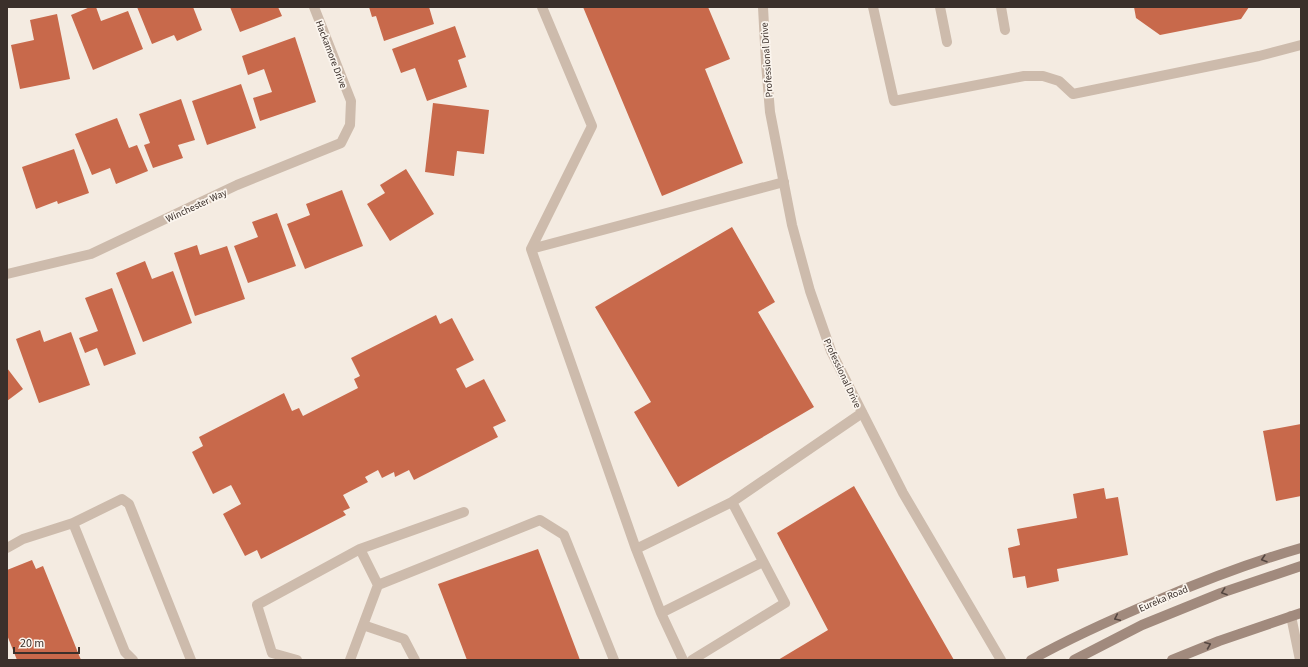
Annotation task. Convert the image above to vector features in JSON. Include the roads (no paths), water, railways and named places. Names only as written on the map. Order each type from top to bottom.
[{"type":"main road","name":"Eureka Road","points":[[1031,660],[1053,648],[1126,614],[1192,586],[1249,563],[1301,548]]},
{"type":"main road","points":[[1074,660],[1142,625],[1221,592],[1301,566]]},
{"type":"main road","points":[[1172,660],[1218,641],[1296,614]]},
{"type":"street","name":"Hackamore Drive","points":[[314,7],[351,101]]},
{"type":"street","points":[[542,7],[592,126],[531,249],[636,549],[661,613],[683,660]]},
{"type":"street","name":"Professional Drive","points":[[763,7],[770,112],[792,225],[810,291],[831,351],[903,494],[1001,660]]},
{"type":"street","points":[[874,7],[894,101],[1024,76],[1043,76],[1059,81],[1073,94],[1258,56],[1301,45]]},
{"type":"street","points":[[940,7],[947,42]]},
{"type":"street","points":[[1001,7],[1005,30]]},
{"type":"street","name":"Winchester Way","points":[[7,274],[91,254],[237,185],[341,143],[350,125],[351,101]]},
{"type":"street","points":[[531,249],[784,182]]},
{"type":"street","points":[[636,549],[732,502],[862,414]]},
{"type":"street","points":[[7,548],[23,538],[73,523],[122,499],[129,504],[191,660]]},
{"type":"street","points":[[692,660],[785,603],[732,502]]},
{"type":"street","points":[[297,660],[272,653],[257,605],[360,549],[464,512]]},
{"type":"street","points":[[378,585],[540,520],[564,535],[614,660]]},
{"type":"street","points":[[73,523],[125,652],[133,660]]},
{"type":"street","points":[[350,660],[378,585],[360,549]]},
{"type":"street","points":[[661,613],[763,562]]},
{"type":"street","points":[[1296,614],[1300,660]]},
{"type":"street","points":[[363,625],[404,639],[415,660]]}]
